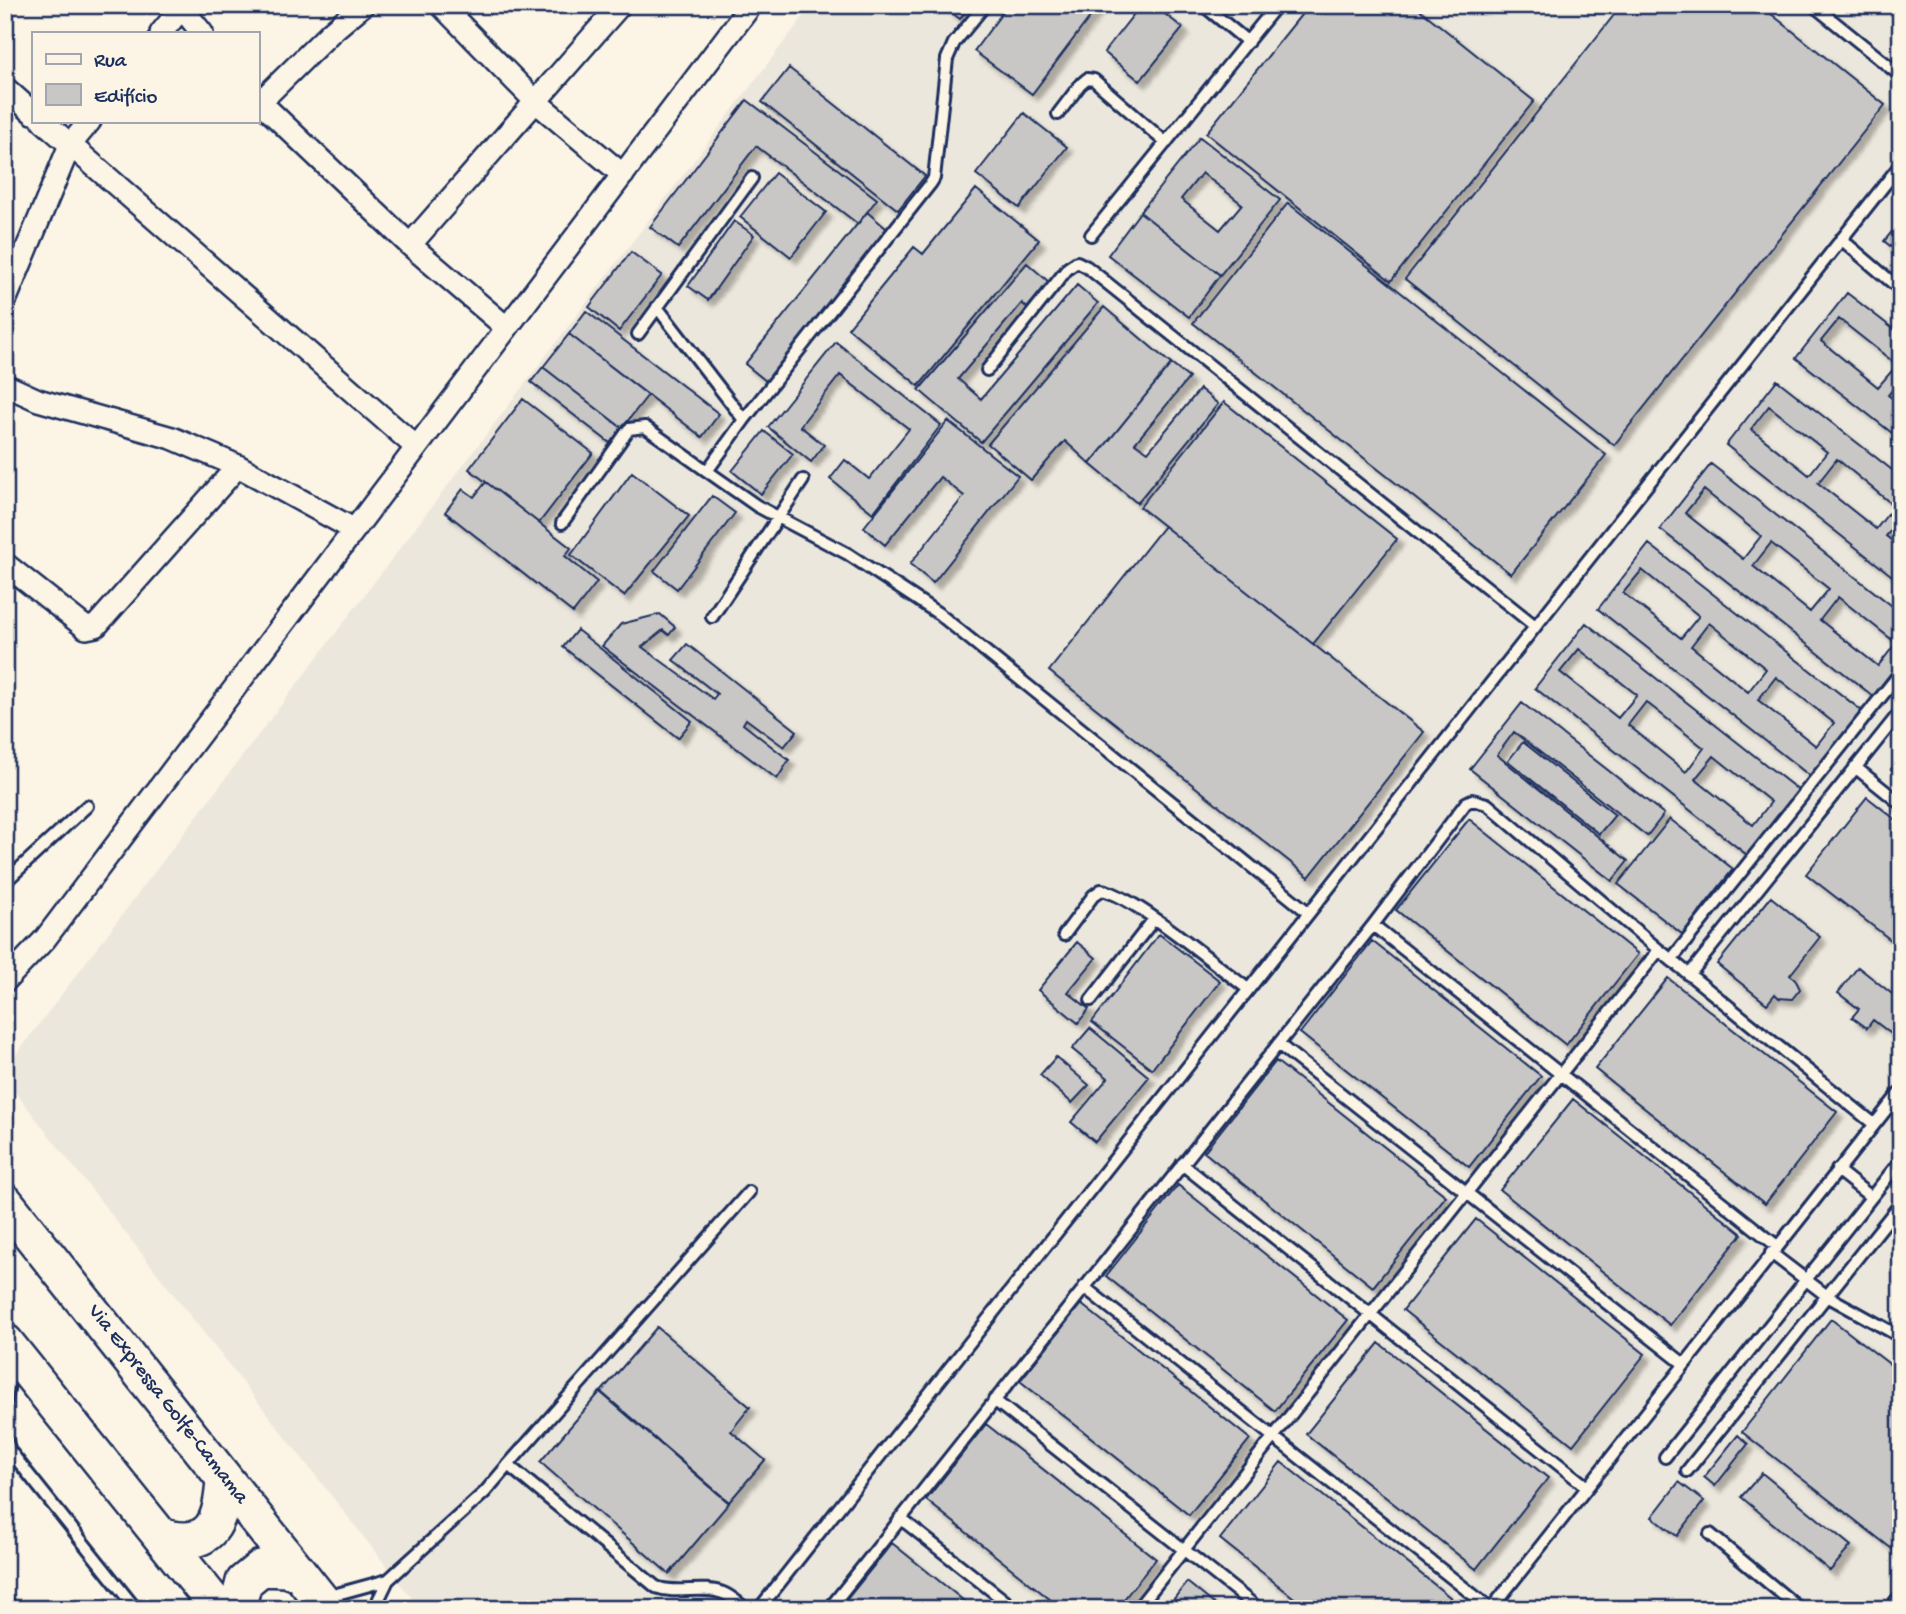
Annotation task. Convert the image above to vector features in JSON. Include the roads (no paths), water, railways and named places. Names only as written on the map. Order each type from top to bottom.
[{"type":"highway","name":"Via Expressa Golfe-Camama","points":[[5,1202],[316,1594]]},
{"type":"highway","points":[[10,1348],[219,1609]]},
{"type":"highway","points":[[163,1537],[187,1542],[202,1536],[217,1517],[224,1478]]},
{"type":"highway","points":[[237,1609],[244,1583],[261,1568],[286,1569],[316,1594]]},
{"type":"street","points":[[363,5],[259,101],[410,245],[507,328]]},
{"type":"street","points":[[441,5],[536,101],[623,175]]},
{"type":"street","points":[[410,245],[620,5]]},
{"type":"street","points":[[5,981],[45,939],[415,446],[751,5]]},
{"type":"street","points":[[162,32],[183,6],[201,32]]},
{"type":"street","points":[[5,88],[32,112]]},
{"type":"street","points":[[44,122],[415,446]]},
{"type":"street","points":[[5,301],[70,145],[89,122]]},
{"type":"street","points":[[5,385],[38,400],[172,438],[238,467],[353,529]]},
{"type":"street","points":[[5,564],[86,628],[96,626],[238,467]]},
{"type":"lane","points":[[707,471],[744,420],[932,183],[947,59],[954,43],[985,5]]},
{"type":"lane","points":[[1203,5],[1248,42]]},
{"type":"lane","points":[[1091,235],[1277,5]]},
{"type":"lane","points":[[1813,5],[1901,76]]},
{"type":"lane","points":[[1058,114],[1080,85],[1087,79],[1094,80],[1166,143]]},
{"type":"lane","points":[[759,1609],[1901,164]]},
{"type":"lane","points":[[638,334],[752,178]]},
{"type":"lane","points":[[1841,239],[1901,290]]},
{"type":"lane","points":[[987,370],[1068,268],[1077,262],[1087,267],[1535,626]]},
{"type":"lane","points":[[657,307],[744,420]]},
{"type":"lane","points":[[562,523],[629,429],[645,426],[757,506],[848,554],[939,614],[1309,913]]},
{"type":"lane","points":[[712,617],[803,480]]},
{"type":"lane","points":[[1671,960],[1901,672]]},
{"type":"lane","points":[[1689,975],[1901,711]]},
{"type":"lane","points":[[1855,768],[1901,804]]},
{"type":"lane","points":[[829,1609],[1373,925],[1466,803],[1472,800],[1487,804],[1658,950],[1874,1125]]},
{"type":"lane","points":[[5,883],[87,806]]},
{"type":"lane","points":[[1064,934],[1093,895],[1101,890],[1112,892],[1154,919],[1248,989]]},
{"type":"lane","points":[[1091,1000],[1154,919]]},
{"type":"lane","points":[[1373,925],[1561,1074],[1774,1250],[1805,1280],[1827,1296],[1901,1337]]},
{"type":"lane","points":[[1137,1609],[1658,950]]},
{"type":"lane","points":[[1278,1044],[1684,1364]]},
{"type":"lane","points":[[1084,1287],[1491,1609],[1901,1091]]},
{"type":"lane","points":[[1665,1457],[1901,1160]]},
{"type":"lane","points":[[1182,1164],[1587,1487]]},
{"type":"lane","points":[[1838,1170],[1871,1197]]},
{"type":"lane","points":[[374,1609],[388,1580],[485,1492],[750,1192]]},
{"type":"lane","points":[[1687,1471],[1901,1203]]},
{"type":"lane","points":[[5,1406],[10,1348]]},
{"type":"lane","points":[[994,1400],[1259,1609]]},
{"type":"lane","points":[[5,1437],[10,1451],[136,1609]]},
{"type":"lane","points":[[508,1465],[656,1587],[664,1590],[717,1591],[727,1594],[746,1609]]},
{"type":"lane","points":[[900,1518],[1015,1609]]},
{"type":"lane","points":[[1710,1534],[1800,1609]]},
{"type":"lane","points":[[316,1594],[388,1580]]},
{"type":"lane","points":[[1889,1609],[1901,1595]]}]
